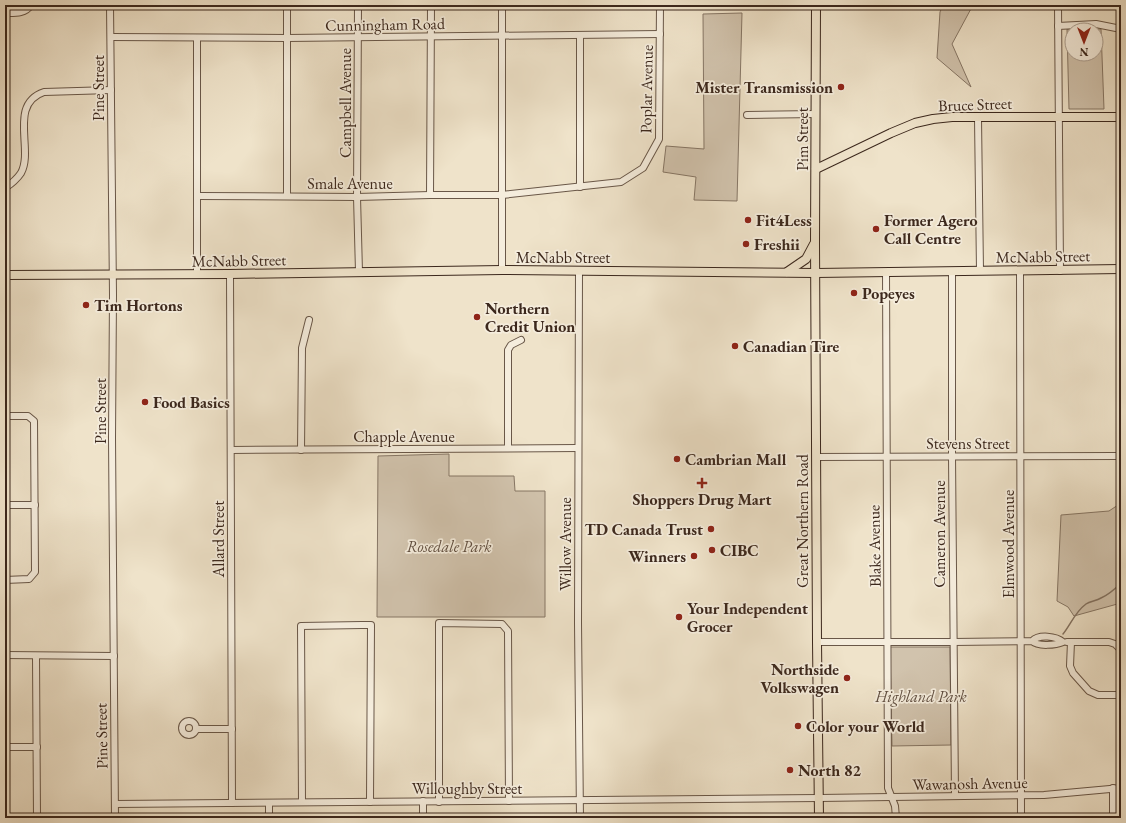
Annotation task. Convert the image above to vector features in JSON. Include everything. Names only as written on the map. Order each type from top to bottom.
[{"type":"main road","name":"Pim Street","points":[[816,5],[816,273]]},
{"type":"main road","name":"Bruce Street","points":[[816,169],[891,133],[915,123],[933,119],[952,117],[1121,117]]},
{"type":"main road","points":[[786,272],[806,260],[815,243]]},
{"type":"main road","name":"McNabb Street","points":[[5,275],[230,274],[502,270],[816,273],[1121,269]]},
{"type":"main road","name":"Great Northern Road","points":[[816,273],[816,642],[819,818]]},
{"type":"street","points":[[5,13],[23,12],[28,10],[31,5]]},
{"type":"street","name":"Pine Street","points":[[110,5],[113,274],[112,438],[115,818]]},
{"type":"street","points":[[287,196],[288,5]]},
{"type":"street","name":"Campbell Avenue","points":[[358,5],[357,198],[359,272]]},
{"type":"street","points":[[430,195],[431,5]]},
{"type":"street","points":[[502,5],[502,270]]},
{"type":"street","name":"Poplar Avenue","points":[[502,195],[621,182],[643,168],[659,139],[660,5]]},
{"type":"street","points":[[1058,5],[1060,270]]},
{"type":"street","points":[[1058,26],[1096,24],[1121,29]]},
{"type":"street","name":"Cunningham Road","points":[[111,37],[287,38],[660,34]]},
{"type":"street","points":[[580,35],[580,187]]},
{"type":"street","points":[[197,38],[197,274]]},
{"type":"street","points":[[5,188],[13,182],[21,172],[24,158],[24,121],[27,108],[37,94],[44,92],[111,90]]},
{"type":"street","points":[[747,115],[816,114]]},
{"type":"street","points":[[978,118],[980,271]]},
{"type":"street","name":"Smale Avenue","points":[[198,196],[357,198],[430,195],[502,195]]},
{"type":"street","name":"Willow Avenue","points":[[579,270],[578,623],[580,818]]},
{"type":"street","name":"Cameron Avenue","points":[[952,271],[955,796]]},
{"type":"street","name":"Elmwood Avenue","points":[[1020,271],[1021,818]]},
{"type":"street","name":"Blake Avenue","points":[[886,272],[888,788],[896,806],[896,818]]},
{"type":"street","name":"Allard Street","points":[[230,274],[232,803]]},
{"type":"street","points":[[301,450],[302,348],[309,320]]},
{"type":"street","points":[[508,448],[508,350],[511,345],[521,340]]},
{"type":"street","points":[[5,416],[28,416],[34,421],[35,505],[35,572],[29,579],[5,580]]},
{"type":"street","name":"Chapple Avenue","points":[[231,450],[578,448]]},
{"type":"street","name":"Stevens Street","points":[[816,457],[1121,456]]},
{"type":"street","points":[[5,505],[35,505]]},
{"type":"street","points":[[439,802],[439,623],[502,624],[508,631],[509,801]]},
{"type":"street","points":[[302,802],[301,626],[371,625],[370,802]]},
{"type":"street","points":[[816,642],[953,642],[1032,640],[1036,644],[1058,644],[1064,642],[1109,642],[1115,644],[1121,650]]},
{"type":"street","points":[[1071,642],[1070,666],[1072,673],[1089,691],[1098,695],[1121,695]]},
{"type":"street","points":[[5,655],[114,656]]},
{"type":"street","points":[[36,656],[37,818]]},
{"type":"street","points":[[196,728],[232,728]]},
{"type":"street","points":[[5,747],[37,747]]},
{"type":"street","points":[[1113,788],[1113,818]]},
{"type":"street","name":"Wawanosh Avenue","points":[[819,798],[1044,795],[1121,788]]},
{"type":"street","name":"Willoughby Street","points":[[115,804],[819,798]]},
{"type":"street","points":[[423,801],[423,818]]},
{"type":"street","points":[[268,818],[269,803]]},
{"type":"green space","points":[[943,5],[973,5],[952,44],[971,87],[937,58],[940,12]]},
{"type":"green space","points":[[742,13],[737,201],[694,200],[696,177],[663,172],[666,146],[704,149],[703,14]]},
{"type":"green space","points":[[1068,62],[1102,62],[1104,109],[1069,109]]},
{"type":"green space","name":"Rosedale Park","points":[[449,454],[449,476],[514,476],[515,491],[545,491],[545,617],[377,617],[378,456]]},
{"type":"green space","points":[[1121,503],[1121,603],[1074,616],[1068,607],[1057,601],[1061,515],[1109,511]]},
{"type":"green space","name":"Highland Park","points":[[890,647],[950,647],[951,745],[892,746]]},
{"type":"waterway","points":[[1063,634],[1082,607],[1106,595],[1121,583]]},
{"type":"place","name":"Mister Transmission","points":[[841,87]]},
{"type":"place","name":"Fit4Less","points":[[748,220]]},
{"type":"place","name":"Former Agero Call Centre","points":[[876,229]]},
{"type":"place","name":"Freshii","points":[[746,244]]},
{"type":"place","name":"Popeyes","points":[[854,293]]},
{"type":"place","name":"Tim Hortons","points":[[86,305]]},
{"type":"place","name":"Northern Credit Union","points":[[477,317]]},
{"type":"place","name":"Canadian Tire","points":[[735,346]]},
{"type":"place","name":"Food Basics","points":[[145,402]]},
{"type":"place","name":"Cambrian Mall","points":[[677,459]]},
{"type":"place","name":"Shoppers Drug Mart","points":[[702,483]]},
{"type":"place","name":"TD Canada Trust","points":[[711,529]]},
{"type":"place","name":"CIBC","points":[[712,550]]},
{"type":"place","name":"Winners","points":[[694,556]]},
{"type":"place","name":"Your Independent Grocer","points":[[679,617]]},
{"type":"place","name":"Northside Volkswagen","points":[[847,678]]},
{"type":"place","name":"Color your World","points":[[798,726]]},
{"type":"place","name":"North 82","points":[[790,770]]}]
